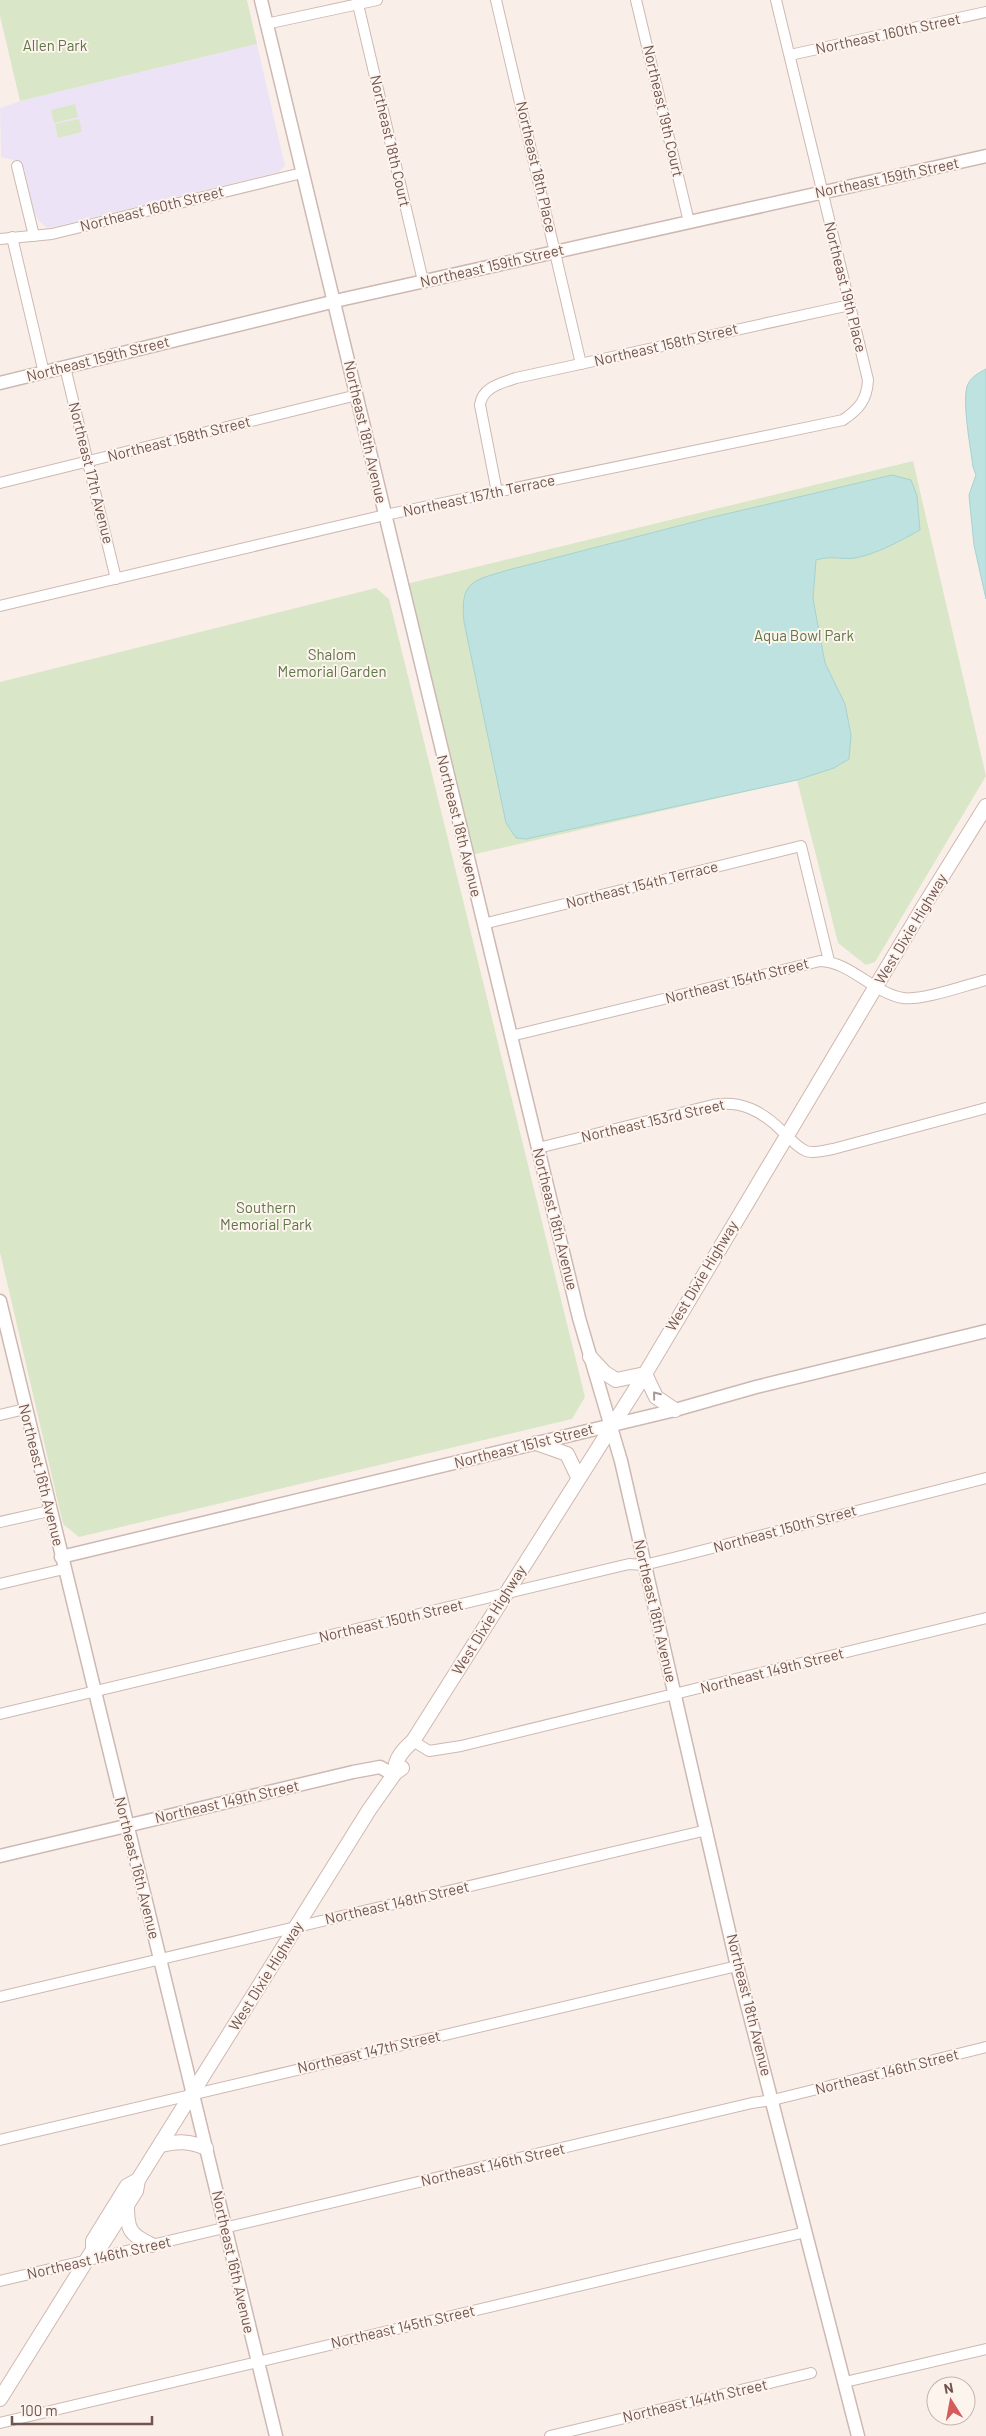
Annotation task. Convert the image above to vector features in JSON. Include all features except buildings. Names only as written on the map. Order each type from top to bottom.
[{"type":"main road","name":"West Dixie Highway","points":[[90,2255],[102,2246],[136,2191],[138,2180],[394,1774],[394,1766],[404,1748],[413,1742],[578,1477],[645,1374],[925,904],[986,806]]},
{"type":"main road","points":[[590,1357],[605,1373],[616,1380],[645,1374],[656,1397],[675,1410]]},
{"type":"main road","points":[[536,1444],[568,1454],[578,1477]]},
{"type":"main road","points":[[161,2145],[179,2141],[193,2142],[206,2148]]},
{"type":"main road","name":"West Dixie Highway","points":[[0,2399],[90,2255],[93,2241],[127,2186],[138,2180]]},
{"type":"main road","points":[[127,2205],[127,2222],[131,2231],[140,2240],[152,2245]]},
{"type":"street","name":"Northeast 18th Avenue","points":[[260,0],[538,1148],[601,1400],[611,1425],[707,1830],[737,1966],[858,2436]]},
{"type":"street","points":[[266,24],[357,2],[377,0]]},
{"type":"street","name":"Northeast 18th Place","points":[[496,0],[581,364]]},
{"type":"street","name":"Northeast 19th Court","points":[[636,0],[689,222]]},
{"type":"street","name":"Northeast 19th Place","points":[[776,0],[868,380],[867,393],[861,406],[843,420]]},
{"type":"street","name":"Northeast 18th Court","points":[[357,2],[423,282]]},
{"type":"street","name":"Northeast 160th Street","points":[[790,55],[986,12]]},
{"type":"street","name":"Northeast 159th Street","points":[[0,383],[334,302],[986,156]]},
{"type":"street","points":[[17,166],[34,236]]},
{"type":"street","name":"Northeast 160th Street","points":[[0,239],[52,234],[302,172]]},
{"type":"street","points":[[12,237],[44,373]]},
{"type":"street","name":"Northeast 158th Street","points":[[497,492],[480,405],[485,393],[503,382],[850,305]]},
{"type":"street","name":"Northeast 17th Avenue","points":[[65,368],[116,579]]},
{"type":"street","name":"Northeast 158th Street","points":[[0,483],[357,395]]},
{"type":"street","name":"Northeast 157th Terrace","points":[[0,606],[385,515],[843,420]]},
{"type":"street","name":"Northeast 154th Terrace","points":[[483,924],[801,846],[829,962]]},
{"type":"street","name":"Northeast 154th Street","points":[[511,1036],[813,962],[829,962],[902,998],[910,998],[986,980]]},
{"type":"street","name":"Northeast 153rd Street","points":[[538,1148],[732,1102],[744,1105],[764,1117],[804,1151],[814,1152],[986,1108]]},
{"type":"street","name":"Northeast 16th Avenue","points":[[0,1301],[3,1322],[194,2093],[224,2229],[276,2436]]},
{"type":"street","name":"Northeast 151st Street","points":[[0,1584],[62,1563],[675,1410],[756,1387],[986,1331]]},
{"type":"street","points":[[0,1415],[25,1409]]},
{"type":"street","name":"Northeast 150th Street","points":[[0,1714],[629,1564],[644,1565],[986,1478]]},
{"type":"street","points":[[0,1522],[49,1510]]},
{"type":"street","name":"Northeast 149th Street","points":[[413,1742],[430,1751],[461,1746],[986,1618]]},
{"type":"street","name":"Northeast 149th Street","points":[[0,1856],[353,1772],[380,1767],[394,1774]]},
{"type":"street","name":"Northeast 148th Street","points":[[0,1997],[707,1830]]},
{"type":"street","name":"Northeast 147th Street","points":[[0,2140],[737,1966]]},
{"type":"street","name":"Northeast 146th Street","points":[[0,2281],[90,2255],[152,2245],[224,2229],[986,2048]]},
{"type":"street","name":"Northeast 145th Street","points":[[0,2423],[806,2232]]},
{"type":"street","points":[[845,2382],[986,2349]]},
{"type":"street","name":"Northeast 144th Street","points":[[550,2436],[811,2374]]},
{"type":"shaded area","points":[[257,44],[285,166],[279,172],[54,227],[47,228],[39,221],[34,212],[24,168],[18,161],[1,157],[0,108],[20,101]]},
{"type":"green space","name":"Allen Park","points":[[0,0],[247,0],[257,44],[20,101],[0,16]]},
{"type":"green space","points":[[75,104],[78,117],[54,123],[51,110]]},
{"type":"green space","points":[[79,119],[82,132],[58,138],[55,124]]},
{"type":"green space","name":"Aqua Bowl Park","points":[[913,461],[986,776],[875,962],[866,965],[838,943],[797,780],[467,856],[402,585]]},
{"type":"green space","name":"Southern Memorial Park","points":[[376,588],[389,599],[585,1397],[572,1419],[79,1537],[63,1524],[0,1252],[0,682]]},
{"type":"water","points":[[986,369],[986,599],[974,545],[969,495],[976,475],[973,467],[966,412],[966,391],[969,381]]},
{"type":"water","points":[[892,475],[911,480],[917,496],[920,530],[888,547],[863,556],[816,560],[813,599],[825,663],[845,704],[851,735],[849,759],[834,768],[797,780],[526,839],[516,838],[506,823],[464,622],[464,598],[471,585],[477,580],[508,570],[709,518]]},
{"type":"park label","name":"Shalom Memorial Garden","points":[[332,664]]}]
